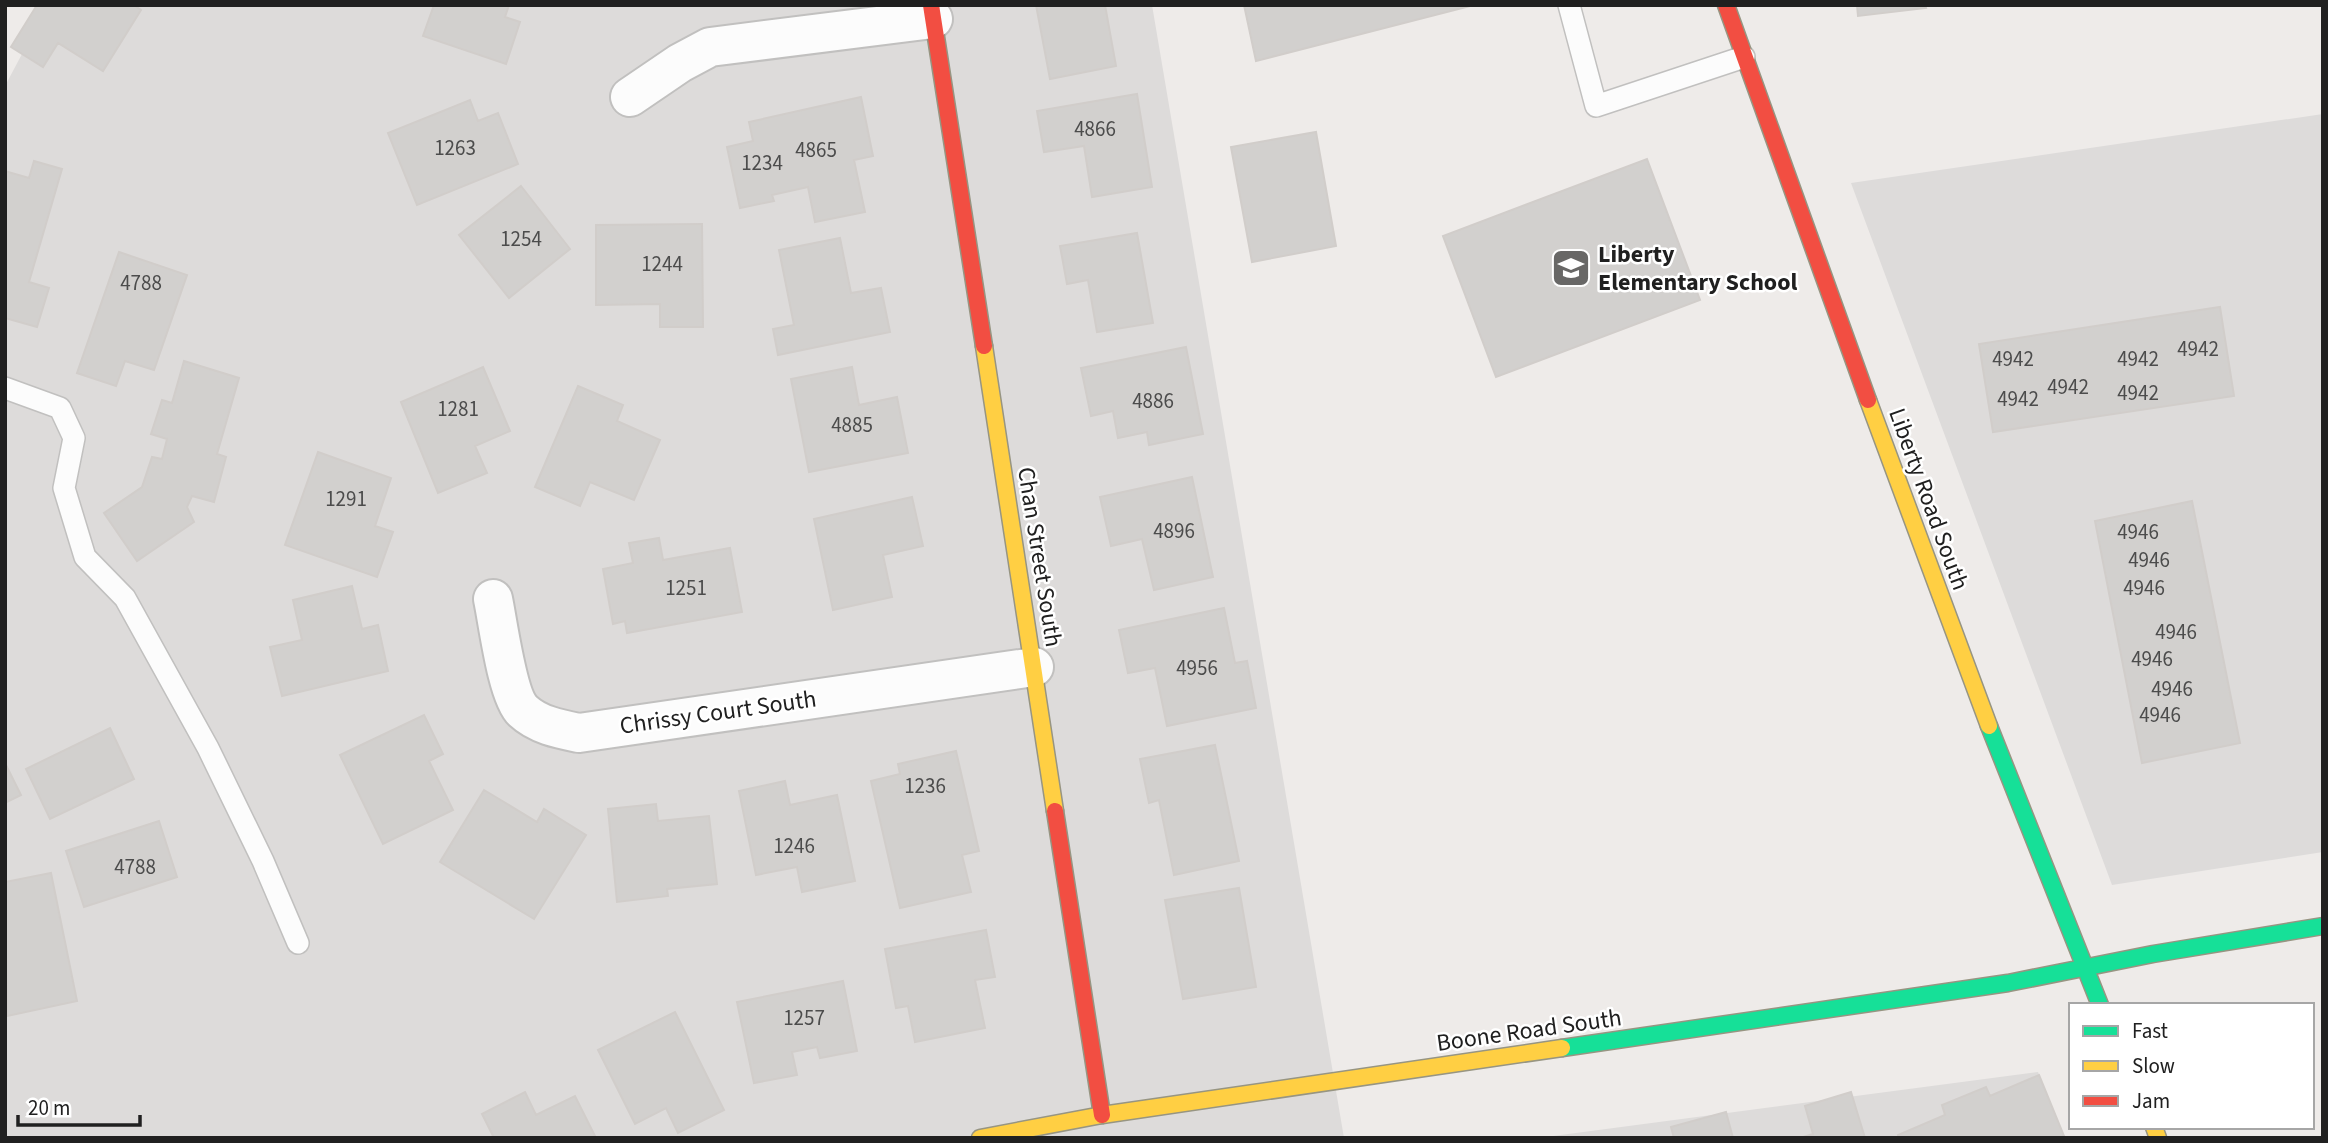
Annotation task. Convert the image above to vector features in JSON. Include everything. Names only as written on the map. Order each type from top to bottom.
[{"type":"street","name":"Liberty Road South","points":[[1726,5],[1824,281],[1985,716],[2099,1003]]},
{"type":"street","points":[[629,97],[680,63],[710,47],[932,12]]},
{"type":"street","name":"Chan Street South","points":[[932,12],[1102,1115]]},
{"type":"street","name":"Chrissy Court South","points":[[493,599],[510,685],[520,709],[555,728],[579,733],[1034,667]]},
{"type":"street","name":"Boone Road South","points":[[980,1138],[1102,1115],[2008,983],[2153,954],[2323,926]]},
{"type":"lane","points":[[1569,5],[1596,106],[1744,57]]},
{"type":"lane","points":[[5,388],[60,408],[74,438],[64,488],[85,558],[125,598],[144,632],[208,748],[263,861],[298,943]]},
{"type":"shaded area","points":[[48,5],[1152,5],[1344,1138],[5,1138],[5,86]]},
{"type":"shaded area","points":[[2323,114],[2323,852],[2112,885],[1851,183]]},
{"type":"shaded area","points":[[2038,1072],[2065,1138],[1538,1138]]},
{"type":"building","points":[[37,5],[134,5],[141,10],[103,71],[58,43],[43,67],[11,47]]},
{"type":"building","points":[[434,5],[509,5],[505,17],[520,22],[506,64],[423,36]]},
{"type":"building","points":[[1036,5],[1105,5],[1116,66],[1050,79]]},
{"type":"building","points":[[1244,5],[1474,5],[1256,61]]},
{"type":"building","points":[[1857,5],[1925,5],[1926,8],[1858,16]]},
{"type":"building","points":[[1137,94],[1152,187],[1092,197],[1084,146],[1044,152],[1037,111]]},
{"type":"building","points":[[861,97],[873,156],[854,160],[865,212],[815,222],[808,187],[772,195],[774,201],[740,208],[727,147],[753,141],[749,122]]},
{"type":"building","points":[[470,100],[478,121],[498,113],[518,164],[417,205],[388,133]]},
{"type":"building","points":[[1316,132],[1336,246],[1252,262],[1231,147]]},
{"type":"building","name":"Liberty Elementary School","points":[[1647,159],[1700,300],[1496,377],[1443,236]]},
{"type":"building","points":[[34,161],[62,169],[29,282],[49,288],[37,327],[5,318],[5,171],[29,178]]},
{"type":"building","points":[[521,186],[570,249],[509,298],[459,235]]},
{"type":"building","points":[[702,224],[703,327],[660,327],[660,304],[596,305],[596,225]]},
{"type":"building","points":[[1137,233],[1153,323],[1097,332],[1088,280],[1067,284],[1060,246]]},
{"type":"building","points":[[840,238],[851,293],[881,288],[890,332],[778,355],[773,329],[794,325],[779,250]]},
{"type":"building","points":[[119,252],[187,275],[154,370],[125,361],[116,386],[77,373]]},
{"type":"building","points":[[2220,307],[2234,396],[1993,432],[1979,344]]},
{"type":"building","points":[[1186,347],[1203,434],[1149,445],[1147,432],[1118,438],[1113,411],[1091,416],[1081,368]]},
{"type":"building","points":[[184,361],[239,378],[217,454],[226,457],[214,502],[192,496],[187,507],[194,522],[137,561],[104,513],[142,487],[152,457],[162,459],[167,439],[151,434],[162,400],[172,403]]},
{"type":"building","points":[[483,367],[510,431],[475,446],[487,473],[438,493],[401,402]]},
{"type":"building","points":[[852,367],[859,405],[897,397],[908,453],[809,472],[791,379]]},
{"type":"building","points":[[578,386],[623,405],[617,421],[660,440],[634,500],[590,482],[580,506],[535,487]]},
{"type":"building","points":[[318,452],[391,478],[375,526],[393,532],[377,577],[285,545]]},
{"type":"building","points":[[1192,477],[1213,577],[1154,590],[1142,539],[1111,546],[1100,497]]},
{"type":"building","points":[[912,497],[923,546],[883,555],[892,597],[833,610],[814,519]]},
{"type":"building","points":[[2192,501],[2240,743],[2142,763],[2095,521]]},
{"type":"building","points":[[659,538],[663,560],[730,548],[742,612],[627,633],[625,621],[613,624],[603,569],[633,563],[629,543]]},
{"type":"building","points":[[352,586],[362,629],[378,625],[388,671],[282,696],[270,647],[302,640],[293,600]]},
{"type":"building","points":[[1224,608],[1235,663],[1247,661],[1256,708],[1167,726],[1155,668],[1128,673],[1119,630]]},
{"type":"building","points":[[424,715],[443,754],[429,761],[453,810],[383,844],[340,755]]},
{"type":"building","points":[[110,728],[134,779],[50,819],[26,769]]},
{"type":"building","points":[[1215,745],[1239,861],[1174,875],[1159,800],[1149,803],[1140,759]]},
{"type":"building","points":[[956,751],[979,851],[962,855],[971,892],[900,908],[871,781],[900,774],[898,764]]},
{"type":"building","points":[[5,763],[21,795],[5,803]]},
{"type":"building","points":[[785,781],[790,805],[837,795],[855,881],[802,892],[797,867],[756,875],[739,791]]},
{"type":"building","points":[[484,790],[537,822],[544,809],[586,835],[534,919],[440,862]]},
{"type":"building","points":[[656,804],[658,821],[709,816],[717,884],[667,889],[668,896],[617,902],[608,809]]},
{"type":"building","points":[[159,821],[177,877],[84,907],[66,851]]},
{"type":"building","points":[[51,873],[77,1001],[7,1016],[5,882]]},
{"type":"building","points":[[1239,888],[1256,987],[1183,999],[1165,900]]},
{"type":"building","points":[[986,930],[995,977],[975,980],[985,1028],[915,1042],[908,1006],[896,1008],[885,949]]},
{"type":"building","points":[[843,981],[857,1051],[820,1058],[817,1047],[792,1052],[797,1075],[754,1083],[737,1002]]},
{"type":"building","points":[[675,1012],[724,1110],[678,1133],[666,1108],[635,1124],[598,1050]]},
{"type":"building","points":[[2039,1075],[2064,1136],[2060,1138],[1899,1138],[1898,1135],[1945,1115],[1942,1105],[1986,1087],[1990,1096]]},
{"type":"building","points":[[525,1092],[536,1115],[575,1096],[596,1138],[494,1138],[482,1114]]},
{"type":"building","points":[[1851,1092],[1865,1138],[1800,1138],[1813,1134],[1805,1106]]},
{"type":"building","points":[[1726,1112],[1733,1138],[1674,1138],[1671,1127]]},
{"type":"traffic: fast","points":[[1989,726],[2099,1003]]},
{"type":"traffic: fast","points":[[1562,1048],[2008,983],[2153,954],[2323,926]]},
{"type":"traffic: slow","points":[[984,346],[1055,811]]},
{"type":"traffic: slow","points":[[1868,400],[1989,726]]},
{"type":"traffic: slow","points":[[980,1138],[1102,1115],[1562,1048]]},
{"type":"traffic: slow","points":[[2155,1129],[2158,1138]]},
{"type":"traffic: jam","points":[[931,5],[984,346]]},
{"type":"traffic: jam","points":[[1726,5],[1868,400]]},
{"type":"traffic: jam","points":[[1055,811],[1102,1115]]},
{"type":"place","name":"Liberty Elementary School","points":[[1571,268]]}]
